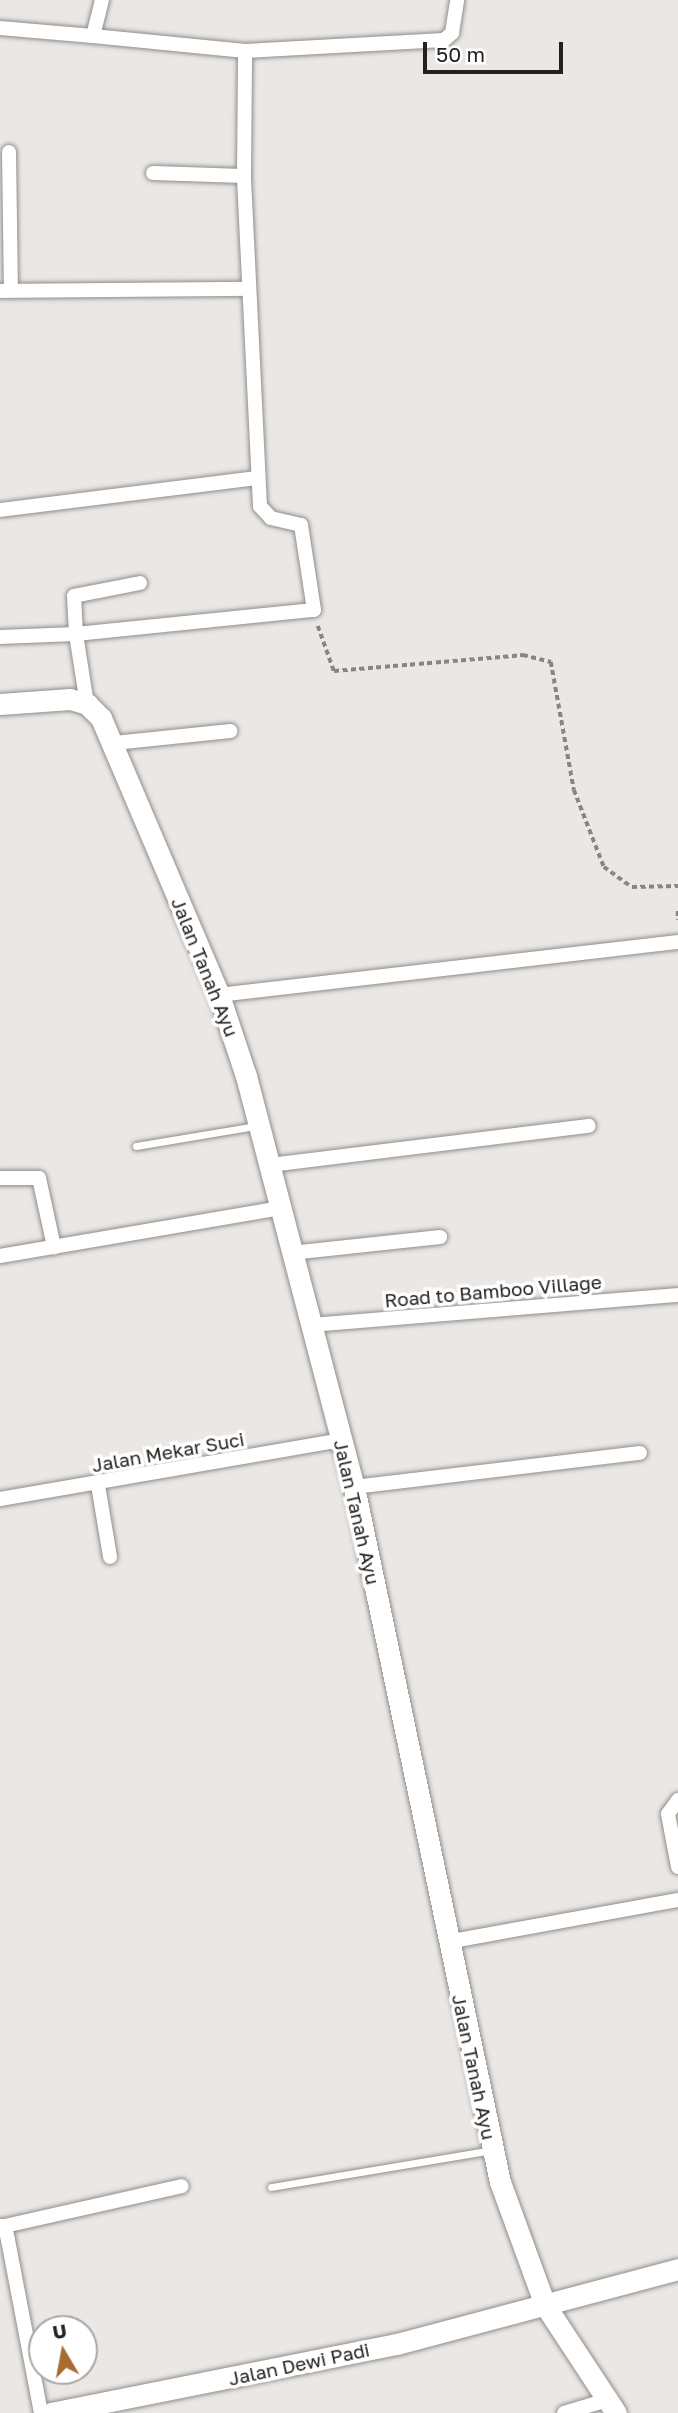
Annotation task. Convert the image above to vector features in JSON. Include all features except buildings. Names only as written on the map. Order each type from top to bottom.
[{"type":"street","points":[[93,36],[102,0]]},
{"type":"street","points":[[0,28],[245,51],[444,40],[452,33],[457,0]]},
{"type":"street","points":[[0,636],[76,634],[314,610],[306,534],[301,525],[262,513],[258,478],[244,176],[245,51]]},
{"type":"street","points":[[9,152],[6,291],[249,289]]},
{"type":"street","points":[[153,173],[244,176]]},
{"type":"street","points":[[0,510],[258,478]]},
{"type":"street","points":[[0,704],[71,699],[87,704],[76,634],[74,596],[139,583]]},
{"type":"street","name":"Jalan Tanah Ayu","points":[[87,704],[114,743],[219,995],[260,1125],[291,1253],[354,1487],[447,1942],[493,2150],[510,2214],[545,2305],[612,2407]]},
{"type":"street","points":[[114,743],[230,732]]},
{"type":"street","points":[[219,995],[678,942]]},
{"type":"street","points":[[270,1165],[589,1126]]},
{"type":"street","points":[[0,1178],[39,1178],[54,1247]]},
{"type":"street","points":[[0,1256],[281,1208]]},
{"type":"street","points":[[291,1253],[440,1237]]},
{"type":"street","name":"Road to Bamboo Village","points":[[312,1325],[678,1295]]},
{"type":"street","name":"Jalan Mekar Suci","points":[[0,1499],[97,1485],[341,1440]]},
{"type":"street","points":[[354,1487],[640,1454]]},
{"type":"street","points":[[97,1485],[110,1557]]},
{"type":"street","points":[[678,1800],[668,1814],[678,1867]]},
{"type":"street","points":[[447,1942],[678,1900]]},
{"type":"street","points":[[41,2413],[3,2226],[182,2186]]},
{"type":"street","name":"Jalan Dewi Padi","points":[[51,2413],[75,2411],[397,2344],[678,2269]]},
{"type":"street","points":[[564,2413],[612,2407]]},
{"type":"lane","points":[[136,1146],[260,1125]]},
{"type":"lane","points":[[271,2187],[493,2150]]},
{"type":"path","points":[[314,610],[334,671],[523,655],[551,662],[574,790],[604,867],[632,887],[678,886]]},
{"type":"path","points":[[678,911],[678,920]]}]
